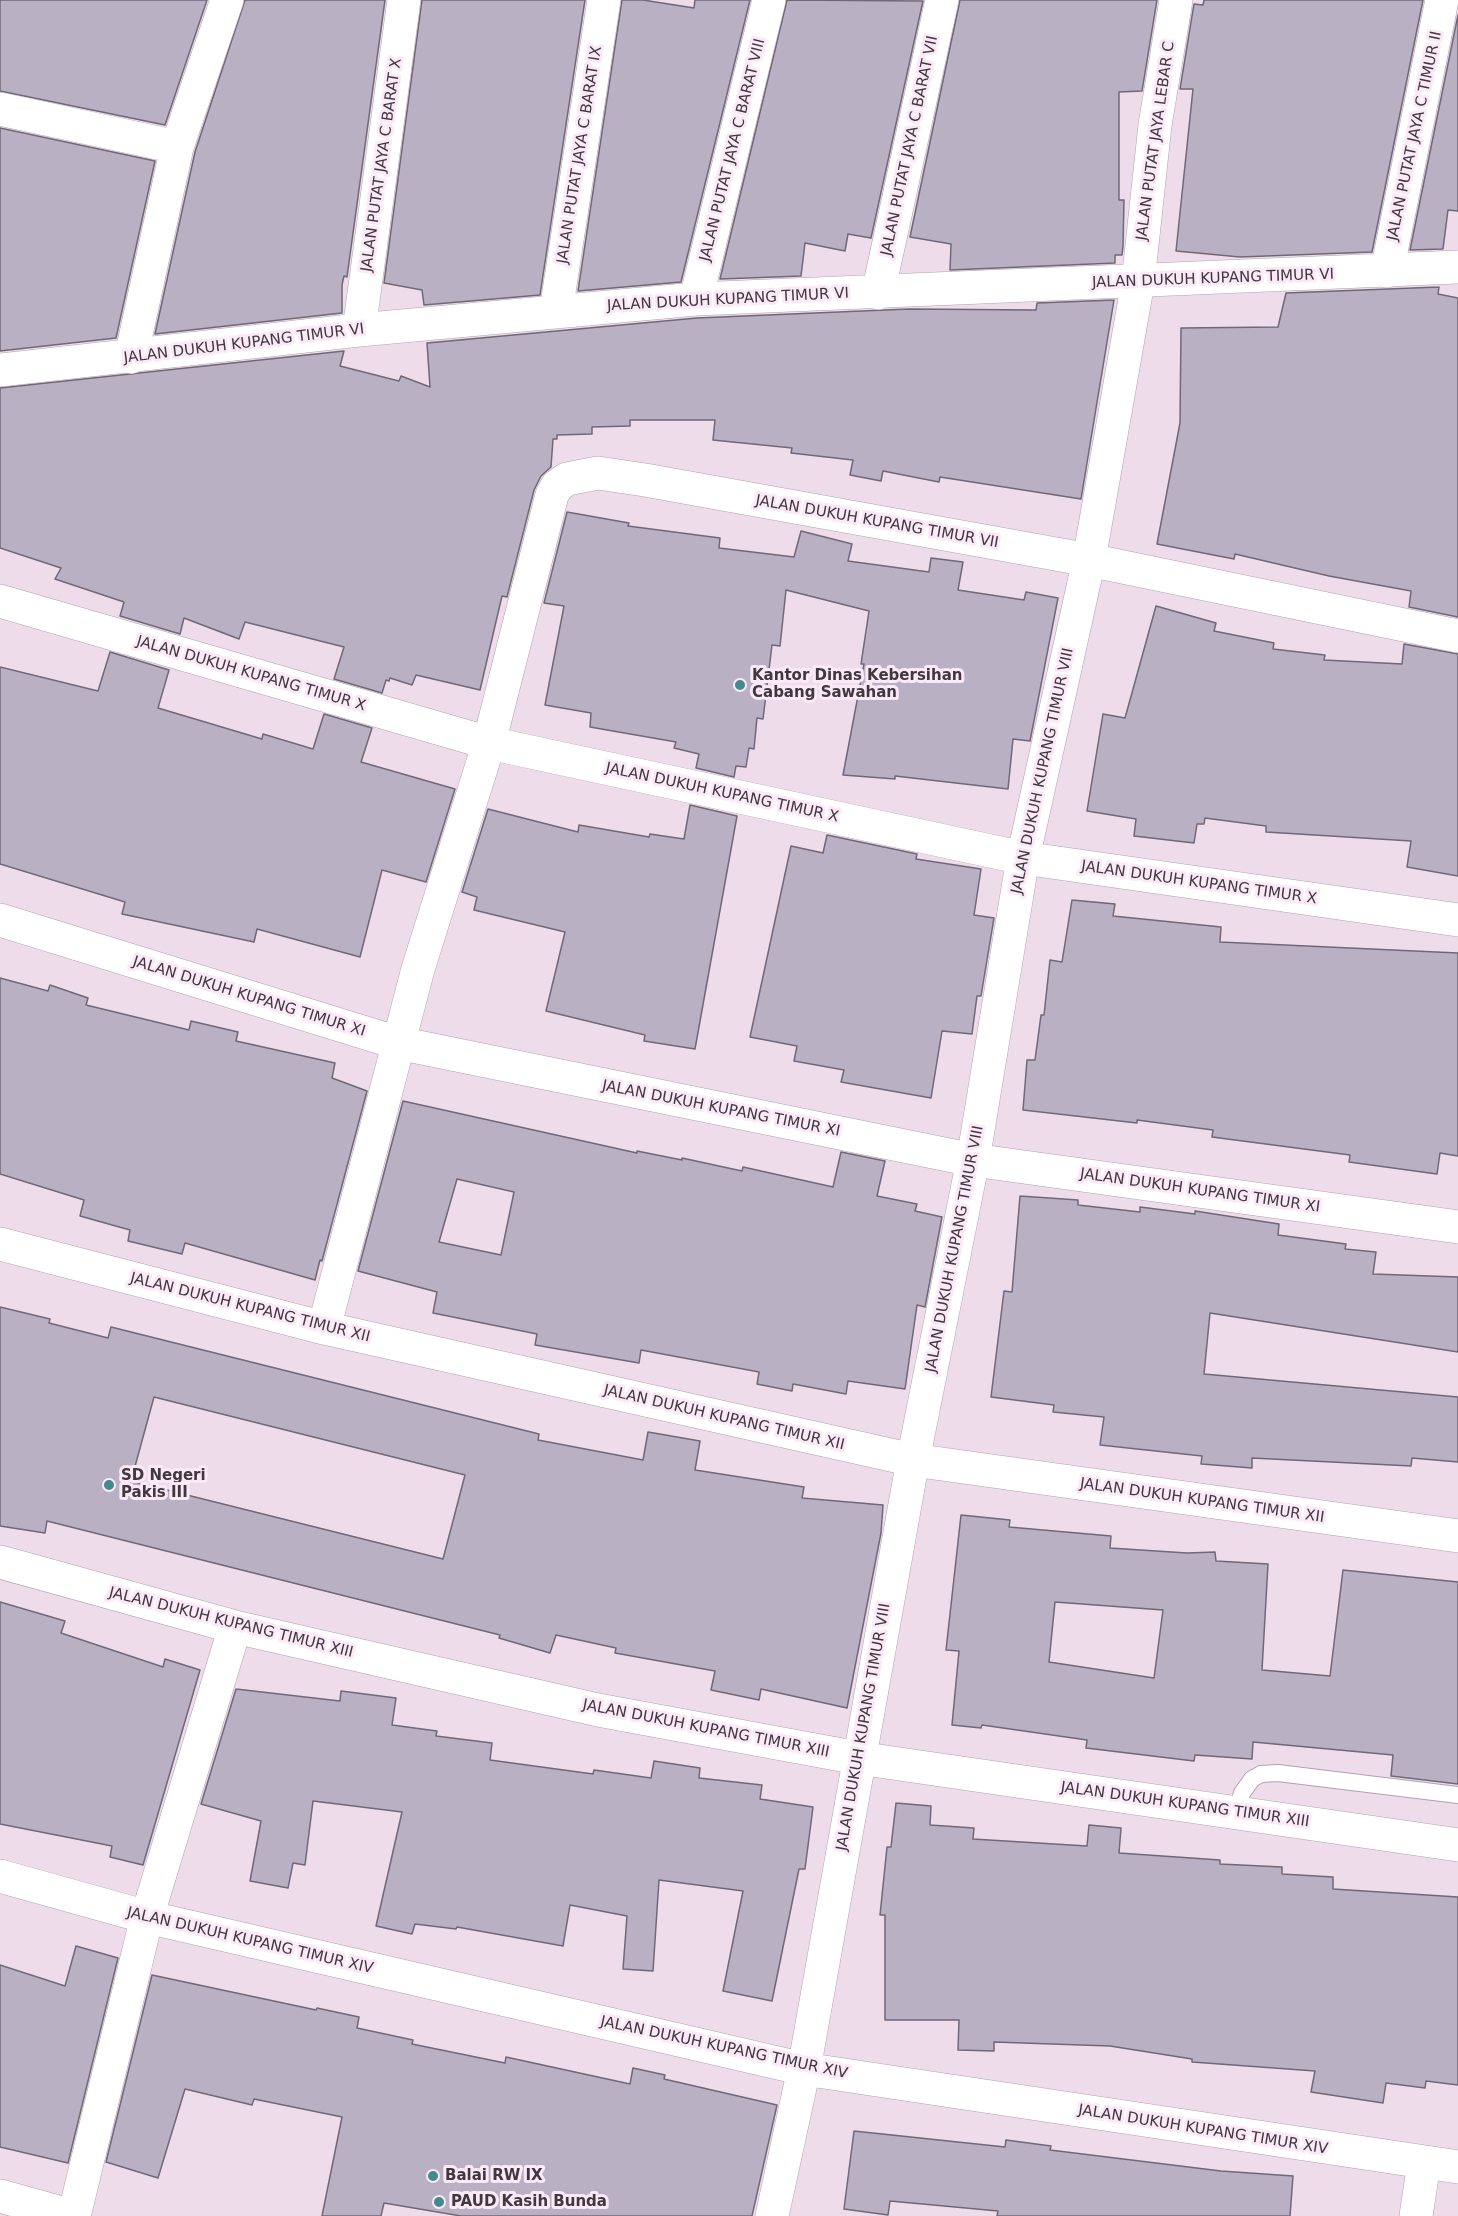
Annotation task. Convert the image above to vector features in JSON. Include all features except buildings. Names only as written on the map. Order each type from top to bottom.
[{"type":"street","points":[[131,357],[177,147],[227,0]]},
{"type":"street","name":"JALAN PUTAT JAYA C BARAT IX","points":[[556,311],[604,0]]},
{"type":"street","name":"JALAN PUTAT JAYA C BARAT VIII","points":[[696,299],[769,0]]},
{"type":"street","name":"JALAN PUTAT JAYA C BARAT VII","points":[[878,293],[942,0]]},
{"type":"street","name":"JALAN PUTAT JAYA LEBAR C","points":[[1138,282],[1155,126],[1176,0]]},
{"type":"street","name":"JALAN PUTAT JAYA C TIMUR II","points":[[1387,271],[1442,0]]},
{"type":"street","name":"JALAN PUTAT JAYA C BARAT X","points":[[359,330],[401,1]]},
{"type":"street","points":[[0,110],[177,147]]},
{"type":"street","name":"JALAN DUKUH KUPANG TIMUR VI","points":[[0,370],[359,330],[696,299],[1458,267]]},
{"type":"street","name":"JALAN DUKUH KUPANG TIMUR VIII","points":[[772,2216],[804,2069],[913,1460],[973,1160],[1023,858],[1089,560],[1138,282]]},
{"type":"street","name":"JALAN DUKUH KUPANG TIMUR VII","points":[[324,1328],[418,969],[489,742],[552,495],[557,486],[575,477],[598,473],[645,480],[1089,560],[1458,636]]},
{"type":"street","name":"JALAN DUKUH KUPANG TIMUR X","points":[[0,601],[489,742],[1023,858],[1458,920]]},
{"type":"street","name":"JALAN DUKUH KUPANG TIMUR XI","points":[[0,921],[398,1043],[973,1160],[1458,1227]]},
{"type":"street","name":"JALAN DUKUH KUPANG TIMUR XII","points":[[0,1244],[324,1328],[913,1460],[1458,1536]]},
{"type":"street","name":"JALAN DUKUH KUPANG TIMUR XIII","points":[[0,1562],[235,1628],[598,1710],[858,1758],[1237,1811],[1458,1845]]},
{"type":"street","points":[[0,2196],[73,2216],[147,1917],[235,1628]]},
{"type":"street","name":"JALAN DUKUH KUPANG TIMUR XIV","points":[[0,1876],[147,1917],[804,2069],[1458,2167]]},
{"type":"street","points":[[1416,2216],[1424,2163]]},
{"type":"lane","points":[[1237,1811],[1246,1786],[1261,1774],[1296,1774],[1458,1795]]},
{"type":"place","name":"Kantor Dinas Kebersihan Cabang Sawahan","points":[[740,685]]},
{"type":"place","name":"SD Negeri Pakis III","points":[[109,1485]]},
{"type":"place","name":"Balai RW IX","points":[[433,2176]]},
{"type":"place","name":"PAUD Kasih Bunda","points":[[439,2202]]}]
